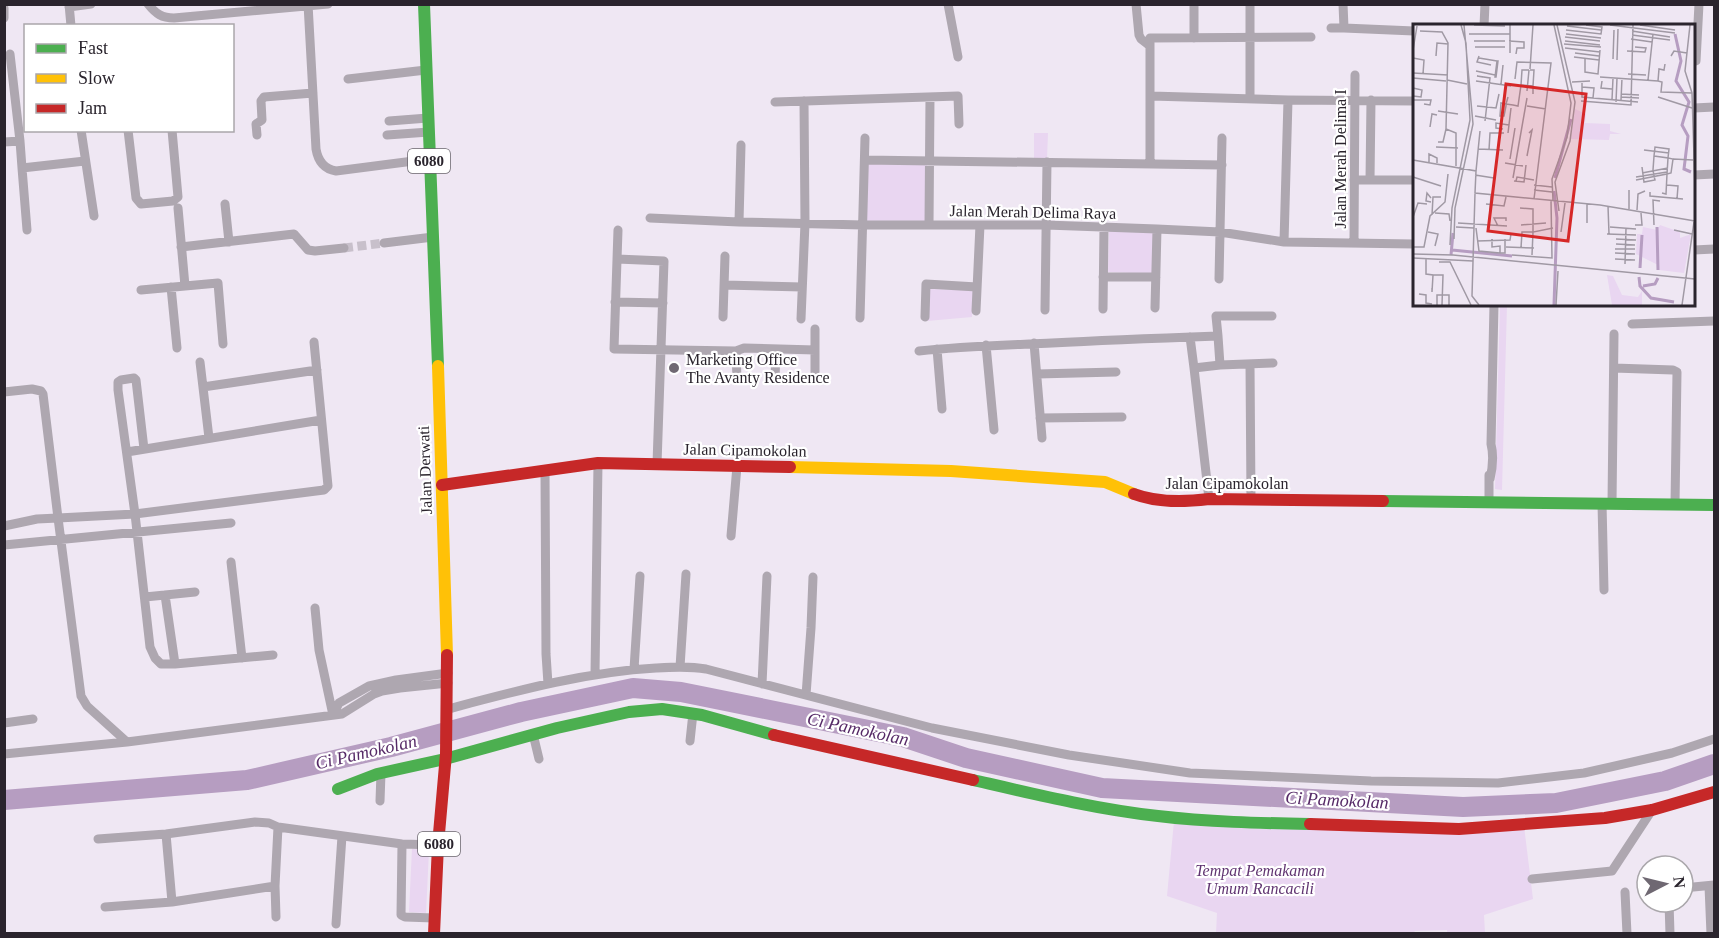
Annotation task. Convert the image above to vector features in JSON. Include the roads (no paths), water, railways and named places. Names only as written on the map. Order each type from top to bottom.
[{"type":"street","points":[[71,24],[69,6],[91,4]]},
{"type":"street","points":[[148,4],[156,14],[174,18],[328,4]]},
{"type":"street","name":"Jalan Derwati","points":[[424,4],[448,678],[434,933]]},
{"type":"street","points":[[948,4],[958,57]]},
{"type":"street","points":[[1137,4],[1139,35],[1150,46]]},
{"type":"street","points":[[1194,4],[1194,38]]},
{"type":"street","points":[[1250,4],[1250,99]]},
{"type":"street","points":[[1342,4],[1344,28]]},
{"type":"street","points":[[1484,24],[1485,4]]},
{"type":"street","points":[[1696,61],[1699,4]]},
{"type":"street","points":[[308,6],[317,157],[328,170],[346,171],[353,168],[429,159]]},
{"type":"street","points":[[4,8],[4,18]]},
{"type":"street","points":[[1331,28],[1413,31]]},
{"type":"street","points":[[1150,164],[1150,38],[1311,38]]},
{"type":"street","points":[[10,54],[27,230]]},
{"type":"street","points":[[348,79],[426,70]]},
{"type":"street","name":"Jalan Merah Delima I","points":[[1354,243],[1355,75]]},
{"type":"street","points":[[257,135],[256,123],[262,120],[261,101],[264,97],[314,93]]},
{"type":"street","points":[[775,102],[958,96],[959,124]]},
{"type":"street","points":[[1151,96],[1413,101]]},
{"type":"street","points":[[929,225],[930,97]]},
{"type":"street","points":[[1284,242],[1288,100]]},
{"type":"street","points":[[1370,180],[1371,100]]},
{"type":"street","points":[[801,320],[805,223],[804,101]]},
{"type":"street","points":[[1695,108],[1714,107]]},
{"type":"street","points":[[389,121],[428,118]]},
{"type":"street","points":[[81,132],[94,216]]},
{"type":"street","points":[[128,132],[136,198],[141,204],[172,201],[178,197],[171,132]]},
{"type":"street","points":[[387,135],[429,132]]},
{"type":"street","points":[[860,318],[865,138]]},
{"type":"street","points":[[1219,279],[1222,138]]},
{"type":"street","points":[[4,142],[20,141]]},
{"type":"street","points":[[739,222],[741,145]]},
{"type":"street","points":[[865,160],[1222,165]]},
{"type":"street","points":[[22,168],[85,161]]},
{"type":"street","points":[[1045,310],[1047,162]]},
{"type":"street","points":[[1695,175],[1714,174]]},
{"type":"street","points":[[1354,180],[1413,180]]},
{"type":"street","points":[[225,204],[229,242]]},
{"type":"street","points":[[178,208],[185,286]]},
{"type":"street","name":"Jalan Merah Delima Raya","points":[[650,218],[863,225],[1046,225],[1220,232],[1284,242],[1413,244]]},
{"type":"street","points":[[976,311],[980,225]]},
{"type":"street","points":[[1103,309],[1104,227]]},
{"type":"street","points":[[1155,308],[1157,229]]},
{"type":"street","points":[[618,230],[614,349],[815,350]]},
{"type":"street","points":[[181,247],[294,234],[308,250],[344,248]]},
{"type":"street","points":[[384,243],[433,237]]},
{"type":"street","points":[[1695,249],[1714,249]]},
{"type":"street","points":[[723,317],[725,256]]},
{"type":"street","points":[[617,259],[664,261],[657,464]]},
{"type":"street","points":[[1103,277],[1156,277]]},
{"type":"street","points":[[141,290],[218,282],[223,344]]},
{"type":"street","points":[[925,317],[926,284],[977,287]]},
{"type":"street","points":[[724,285],[802,287]]},
{"type":"street","points":[[171,287],[177,348]]},
{"type":"street","points":[[615,302],[663,303]]},
{"type":"street","points":[[1489,503],[1494,454],[1491,444],[1494,306]]},
{"type":"street","points":[[1220,365],[1216,316],[1272,316]]},
{"type":"street","points":[[1632,324],[1714,321]]},
{"type":"street","points":[[815,329],[815,378]]},
{"type":"street","points":[[1604,590],[1614,334]]},
{"type":"street","points":[[919,351],[986,345],[1218,336]]},
{"type":"street","points":[[1190,337],[1209,494]]},
{"type":"street","points":[[4,545],[59,529],[135,514],[326,490],[328,486],[314,342]]},
{"type":"street","points":[[1034,344],[1042,438]]},
{"type":"street","points":[[986,345],[994,430]]},
{"type":"street","points":[[775,379],[776,349]]},
{"type":"street","points":[[937,349],[942,409]]},
{"type":"street","points":[[736,351],[737,381]]},
{"type":"street","points":[[200,362],[209,438]]},
{"type":"street","points":[[1194,368],[1273,363]]},
{"type":"street","points":[[1250,364],[1251,494]]},
{"type":"street","points":[[1614,368],[1677,372],[1675,504]]},
{"type":"street","points":[[202,387],[317,370]]},
{"type":"street","points":[[1036,374],[1116,372]]},
{"type":"street","points":[[144,449],[136,380],[134,378],[121,380],[118,382],[117,390],[135,514],[150,647],[155,658],[163,665],[273,655]]},
{"type":"street","points":[[4,393],[32,389],[41,391],[43,394],[81,696],[87,706],[127,742]]},
{"type":"street","points":[[1040,418],[1122,417]]},
{"type":"street","points":[[127,452],[321,420]]},
{"type":"street","points":[[595,674],[598,463]]},
{"type":"street","name":"Jalan Cipamokolan","points":[[442,478],[545,470],[598,463],[657,464],[963,472],[1105,482],[1156,500],[1190,501],[1209,494],[1251,494],[1489,503],[1714,505]]},
{"type":"street","points":[[731,536],[737,466]]},
{"type":"street","points":[[545,470],[548,684]]},
{"type":"street","points":[[4,526],[37,519],[59,529],[137,532],[231,523]]},
{"type":"street","points":[[231,562],[242,658]]},
{"type":"street","points":[[680,667],[686,574]]},
{"type":"street","points":[[634,669],[640,576]]},
{"type":"street","points":[[762,684],[767,576]]},
{"type":"street","points":[[806,695],[813,577]]},
{"type":"street","points":[[145,597],[195,592]]},
{"type":"street","points":[[165,595],[174,664]]},
{"type":"street","points":[[315,608],[319,650],[333,715]]},
{"type":"street","points":[[447,713],[548,684],[595,674],[680,667],[706,669],[932,728],[1069,755],[1190,773],[1371,781],[1498,783],[1584,773],[1672,753],[1714,739]]},
{"type":"street","points":[[333,715],[339,703],[369,686],[404,678],[448,678]]},
{"type":"street","points":[[338,789],[381,773],[533,734],[628,712],[662,709],[693,713],[753,730],[1055,799],[1157,816],[1230,822],[1459,829],[1605,818],[1652,810],[1714,792]]},
{"type":"street","points":[[690,741],[693,713]]},
{"type":"street","points":[[4,754],[127,742],[333,715]]},
{"type":"street","points":[[4,723],[33,719]]},
{"type":"street","points":[[533,734],[538,759]]},
{"type":"street","points":[[380,801],[381,773]]},
{"type":"street","points":[[1532,879],[1612,872],[1652,810]]},
{"type":"street","points":[[98,839],[166,834],[255,822],[402,844],[438,845]]},
{"type":"street","points":[[276,916],[278,827]]},
{"type":"street","points":[[166,834],[172,902]]},
{"type":"street","points":[[336,924],[342,836]]},
{"type":"street","points":[[402,844],[401,915],[434,918]]},
{"type":"street","points":[[105,907],[172,902],[275,886]]},
{"type":"street","points":[[1695,887],[1712,886],[1711,933]]},
{"type":"street","points":[[1625,892],[1627,933]]},
{"type":"street","points":[[1669,914],[1670,933]]},
{"type":"waterway","name":"Ci Pamokolan","points":[[4,800],[247,780],[391,747],[521,712],[633,688],[681,692],[903,737],[966,758],[1102,788],[1463,807],[1556,803],[1665,781],[1714,764]]},
{"type":"tunnel","points":[[344,248],[384,243]]},
{"type":"place","name":"Marketing Office The Avanty Residence","points":[[674,368]]},
{"type":"park label","name":"Tempat Pemakaman Umum Rancacili","points":[[1260,879]]}]
